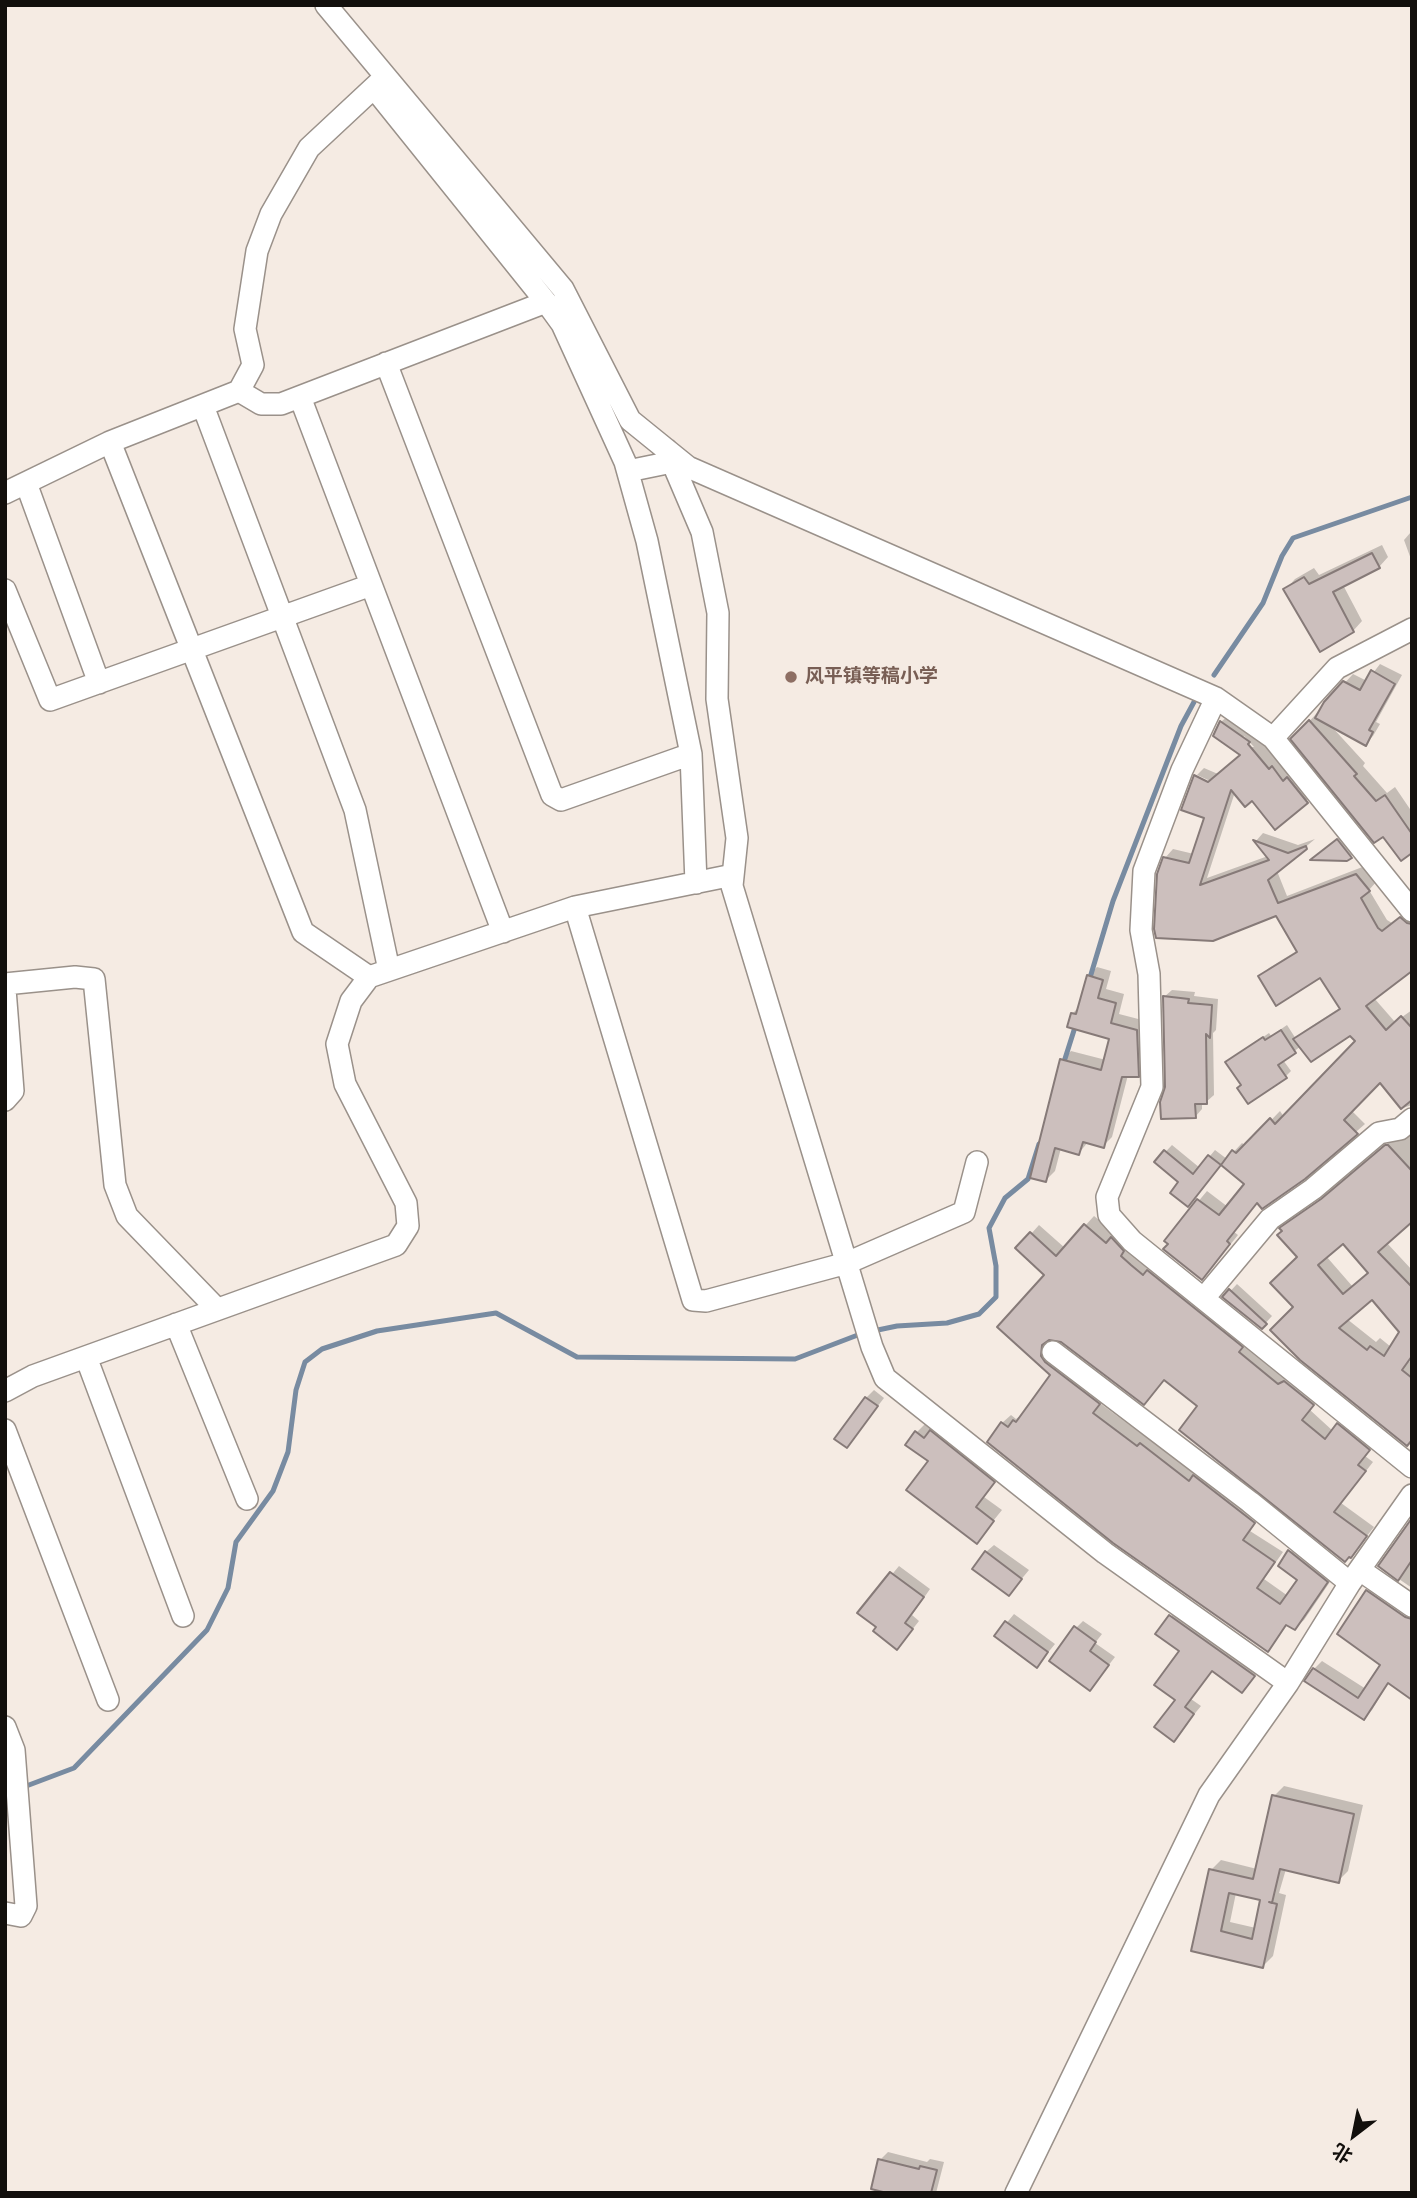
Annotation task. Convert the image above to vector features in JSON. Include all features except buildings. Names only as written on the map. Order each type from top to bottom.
[{"type":"street","points":[[326,5],[380,82],[562,324],[628,471],[647,541],[691,754],[696,883]]},
{"type":"street","points":[[5,493],[110,442],[239,391],[253,365],[245,329],[257,251],[271,214],[309,148],[380,82]]},
{"type":"street","points":[[380,82],[563,289],[630,420],[670,456],[688,467],[1216,698],[1273,738],[1412,911]]},
{"type":"street","points":[[239,391],[261,404],[281,404],[546,302]]},
{"type":"street","points":[[386,363],[552,795],[561,800],[691,754]]},
{"type":"street","points":[[300,397],[503,932]]},
{"type":"street","points":[[203,406],[355,810],[379,973]]},
{"type":"street","points":[[110,442],[303,932],[379,973]]},
{"type":"street","points":[[628,471],[670,456]]},
{"type":"street","points":[[670,456],[702,532],[718,613],[717,699],[737,838],[733,886],[872,1347],[885,1378],[1105,1553],[1288,1683]]},
{"type":"street","points":[[26,483],[99,683]]},
{"type":"street","points":[[5,590],[50,701],[371,585]]},
{"type":"street","points":[[1273,738],[1337,668],[1412,629]]},
{"type":"street","points":[[1216,698],[1182,770],[1144,871],[1141,930],[1149,974],[1152,1087],[1107,1197],[1109,1215],[1132,1241],[1412,1467]]},
{"type":"street","points":[[5,1391],[33,1376],[396,1245],[408,1226],[405,1203],[345,1083],[337,1044],[351,1001],[379,973],[575,907],[733,876]]},
{"type":"street","points":[[575,907],[693,1300],[706,1301],[847,1263],[964,1212],[977,1162]]},
{"type":"street","points":[[5,1100],[13,1091],[5,986],[75,977],[94,979],[115,1185],[127,1216],[217,1309]]},
{"type":"street","points":[[1204,1298],[1270,1219],[1312,1189],[1379,1133],[1400,1129],[1412,1119]]},
{"type":"street","points":[[176,1324],[247,1499]]},
{"type":"street","points":[[1053,1352],[1250,1502],[1355,1577],[1412,1606]]},
{"type":"street","points":[[86,1357],[183,1616]]},
{"type":"street","points":[[5,1430],[108,1700]]},
{"type":"street","points":[[1016,2193],[1209,1795],[1288,1683],[1355,1577],[1412,1495]]},
{"type":"street","points":[[5,1727],[13,1750],[26,1906],[21,1916],[5,1913]]},
{"type":"waterway","points":[[1214,675],[1263,603],[1282,556],[1293,538],[1412,497]]},
{"type":"waterway","points":[[1089,981],[1113,901],[1181,726],[1194,702]]},
{"type":"waterway","points":[[1063,1065],[1076,1024]]},
{"type":"waterway","points":[[873,1331],[897,1326],[947,1323],[979,1314],[996,1297],[996,1266],[989,1228],[1005,1198],[1028,1179],[1039,1144]]},
{"type":"waterway","points":[[21,1788],[74,1768],[207,1630],[228,1588],[236,1542],[273,1491],[288,1452],[296,1390],[305,1362],[322,1349],[377,1331],[496,1313],[577,1357],[795,1359],[863,1333]]},
{"type":"place","name":"风平镇等稿小学","points":[[791,677]]}]
